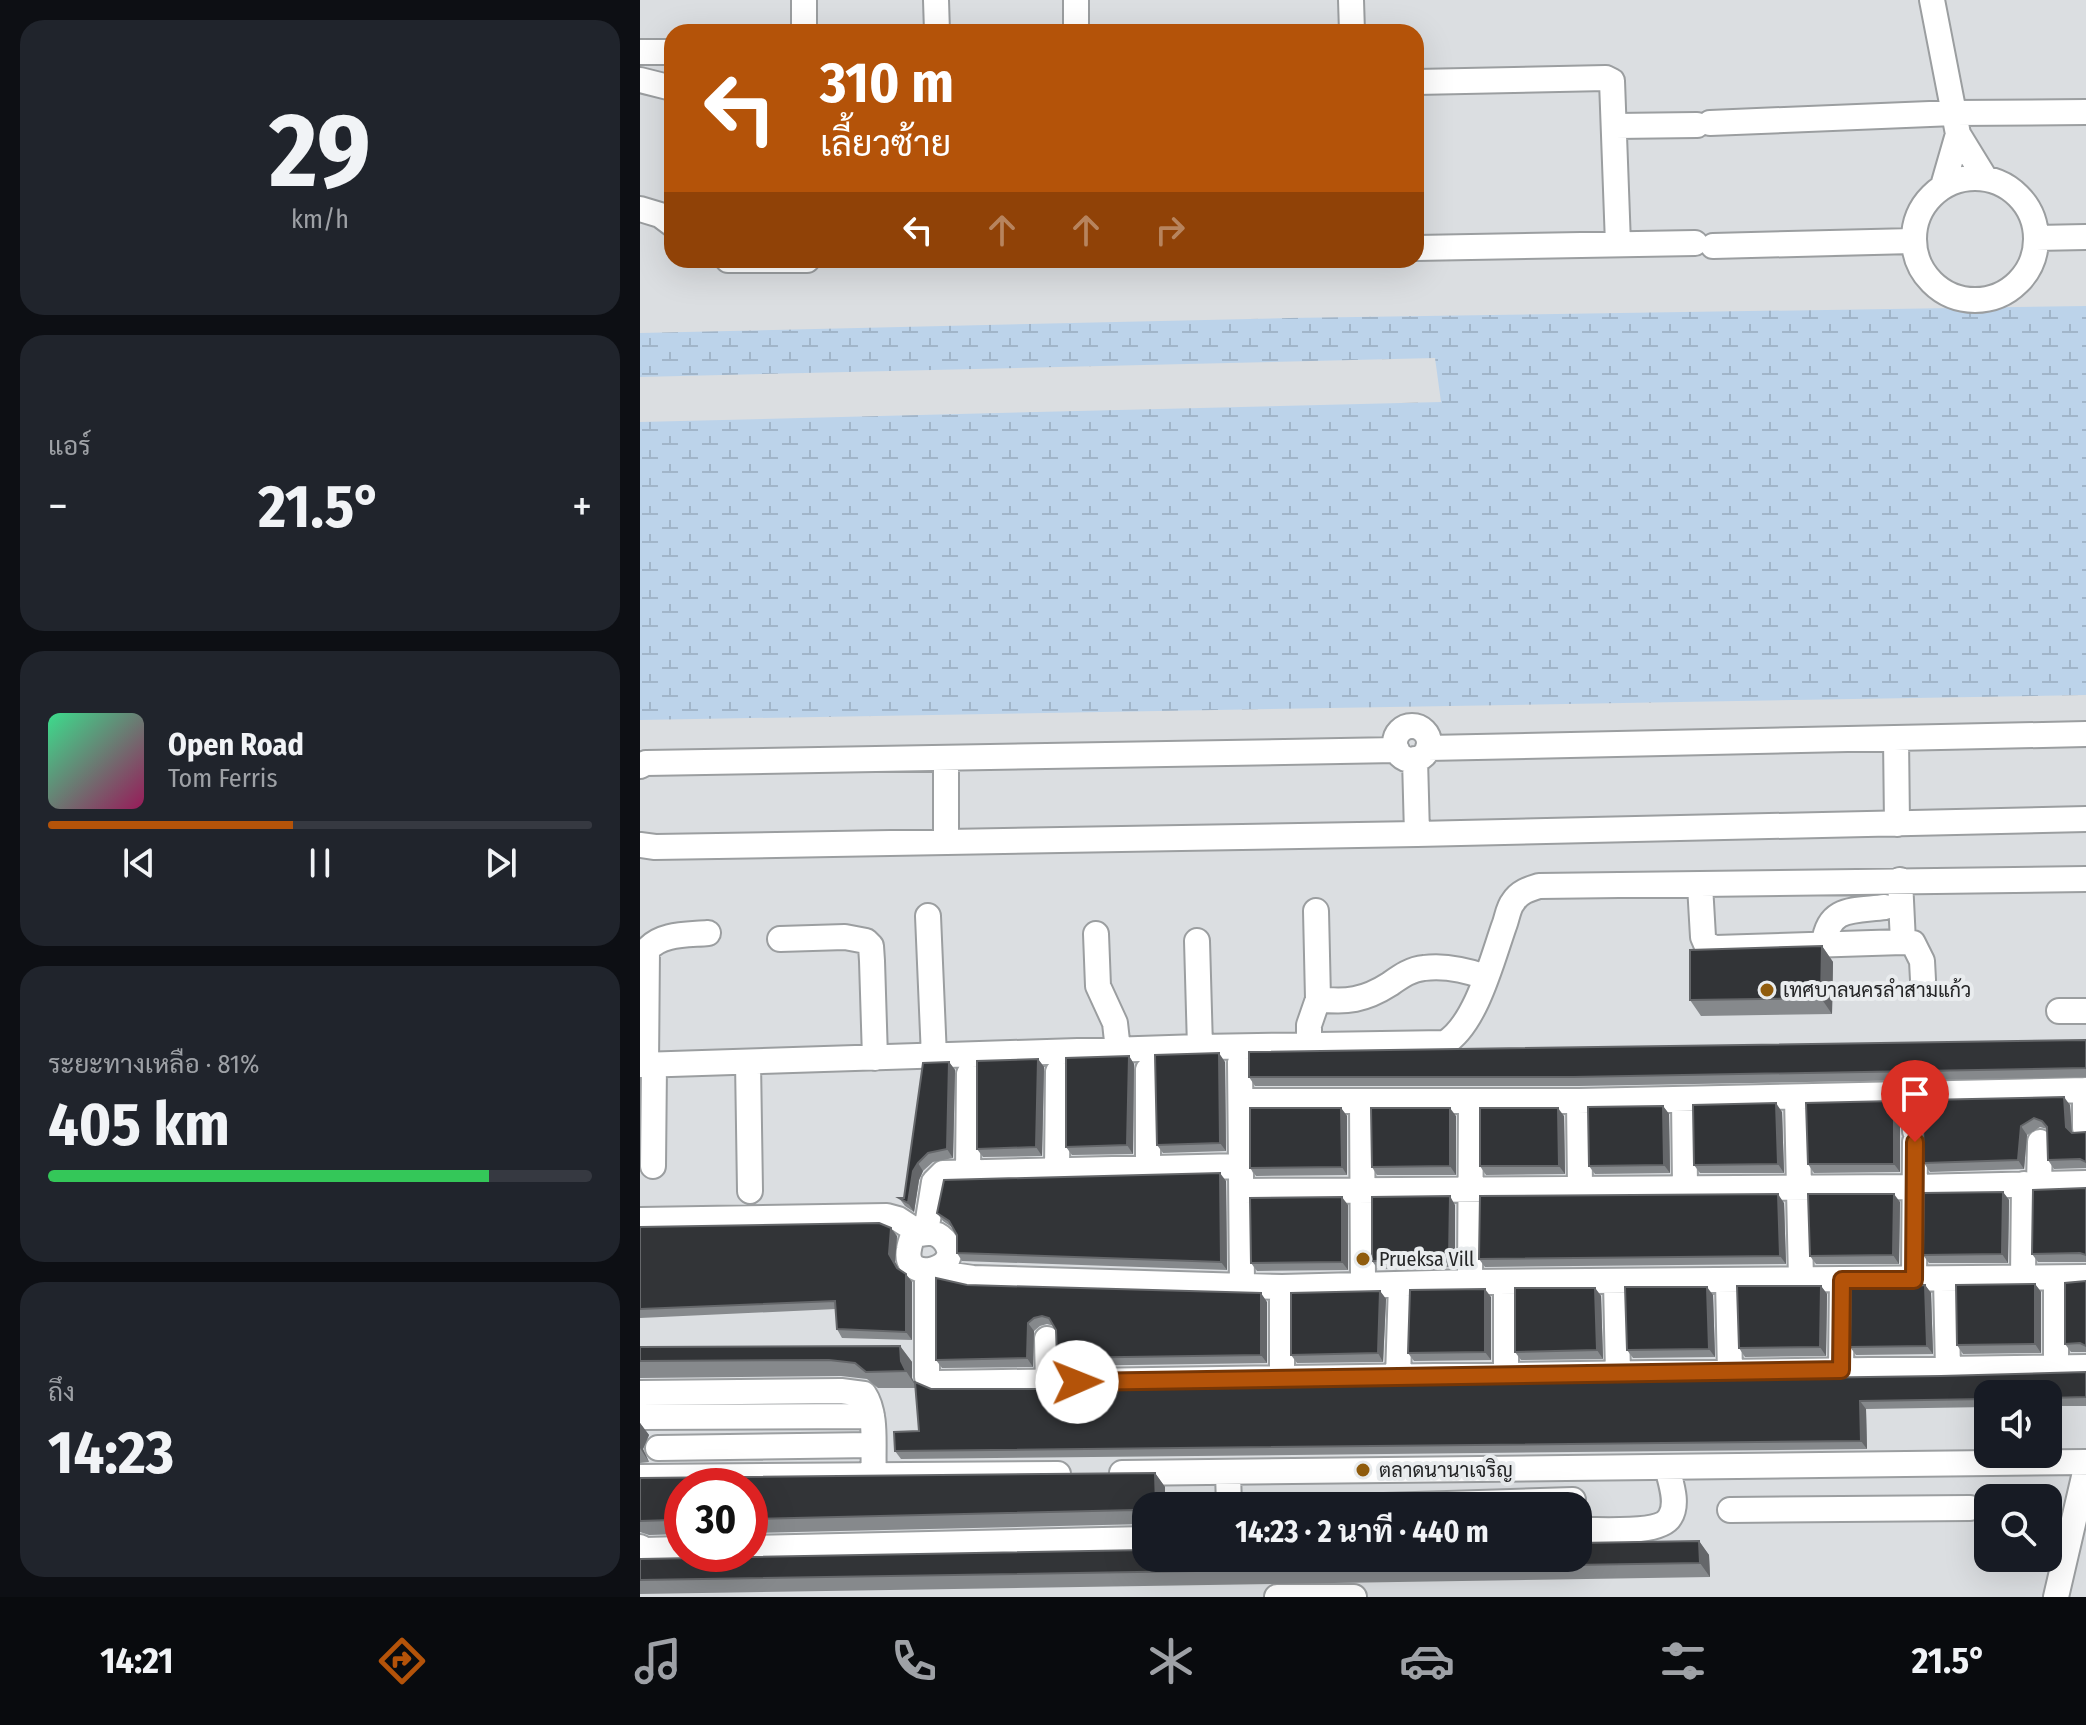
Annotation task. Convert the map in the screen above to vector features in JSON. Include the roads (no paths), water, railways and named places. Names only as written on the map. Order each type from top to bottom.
[{"type":"street","points":[[804,0],[804,24]]},
{"type":"street","points":[[936,0],[937,24]]},
{"type":"street","points":[[1076,0],[1076,24]]},
{"type":"street","points":[[1351,0],[1352,24]]},
{"type":"street","points":[[1932,0],[1956,124],[1985,178]]},
{"type":"street","points":[[640,52],[664,52]]},
{"type":"street","points":[[1424,82],[1606,78],[1612,81],[1618,244]]},
{"type":"street","points":[[640,80],[664,86]]},
{"type":"street","points":[[1615,126],[1956,124],[2086,112]]},
{"type":"street","points":[[1943,186],[1956,124]]},
{"type":"street","points":[[1963,178],[1985,178],[2001,183],[2026,206],[2036,238],[2034,255],[2027,271],[2016,284],[2001,294],[1976,299],[1951,295],[1936,286],[1924,273],[1916,258],[1913,241],[1916,219],[1926,200],[1943,186],[1963,178]]},
{"type":"street","points":[[640,209],[664,218]]},
{"type":"street","points":[[2036,238],[2086,237]]},
{"type":"street","points":[[1424,248],[1913,241]]},
{"type":"street","points":[[640,766],[646,763],[1413,752],[2086,734]]},
{"type":"street","points":[[1896,738],[1897,824]]},
{"type":"street","points":[[1413,752],[1417,834]]},
{"type":"street","points":[[946,758],[946,842]]},
{"type":"street","points":[[640,845],[1417,834],[2086,819]]},
{"type":"street","points":[[647,1065],[1200,1047],[1445,1043],[1457,1036],[1466,1023],[1513,902],[1524,890],[1539,886],[2086,879]]},
{"type":"street","points":[[1900,880],[1903,942]]},
{"type":"street","points":[[1700,885],[1703,937],[1706,944],[1715,948],[1913,943],[1922,961],[1923,980]]},
{"type":"street","points":[[1824,944],[1825,931],[1836,915],[1885,907]]},
{"type":"street","points":[[1309,1046],[1309,1025],[1318,999],[1316,911]]},
{"type":"street","points":[[928,916],[934,1057]]},
{"type":"street","points":[[653,1166],[647,1065],[647,950],[666,937],[708,933]]},
{"type":"street","points":[[1096,934],[1098,986],[1115,1023],[1118,1050]]},
{"type":"street","points":[[780,939],[845,937],[866,941],[871,946],[875,1058]]},
{"type":"street","points":[[1197,941],[1200,1047]]},
{"type":"street","points":[[1318,999],[1353,1001],[1367,997],[1405,974],[1423,968],[1467,970],[1486,977]]},
{"type":"street","points":[[2059,1011],[2086,1011]]},
{"type":"street","points":[[748,1062],[750,1191]]},
{"type":"street","points":[[1240,1063],[1242,1285]]},
{"type":"street","points":[[1148,1070],[1148,1168]]},
{"type":"street","points":[[1057,1170],[1058,1072]]},
{"type":"street","points":[[968,1171],[969,1074]]},
{"type":"street","points":[[1241,1101],[1579,1101],[2086,1090],[2085,1128]]},
{"type":"street","points":[[1914,1280],[1915,1095]]},
{"type":"street","points":[[1797,1098],[1801,1280]]},
{"type":"street","points":[[1684,1099],[1685,1187]]},
{"type":"street","points":[[1362,1101],[1363,1284]]},
{"type":"street","points":[[1579,1101],[1580,1187]]},
{"type":"street","points":[[1470,1282],[1471,1102]]},
{"type":"street","points":[[2023,1278],[2031,1184],[2040,1142]]},
{"type":"street","points":[[1241,1166],[943,1173],[937,1176],[921,1231],[909,1256],[915,1267],[973,1278],[1282,1287],[1470,1282],[2086,1277]]},
{"type":"street","points":[[1242,1191],[2086,1183]]},
{"type":"street","points":[[640,1220],[887,1216],[921,1231],[939,1235],[947,1245],[947,1258],[933,1270],[927,1377],[930,1381],[956,1385],[2086,1367]]},
{"type":"street","points":[[2056,1278],[2056,1367]]},
{"type":"street","points":[[1946,1279],[1948,1370]]},
{"type":"street","points":[[1841,1370],[1842,1280]]},
{"type":"street","points":[[1728,1281],[1730,1373]]},
{"type":"street","points":[[1506,1282],[1506,1375]]},
{"type":"street","points":[[1616,1282],[1618,1374]]},
{"type":"street","points":[[1398,1377],[1401,1284]]},
{"type":"street","points":[[1282,1287],[1282,1379]]},
{"type":"street","points":[[1047,1339],[1048,1383]]},
{"type":"street","points":[[640,1393],[857,1391],[870,1402],[874,1474]]},
{"type":"street","points":[[872,1416],[648,1417],[658,1448],[650,1476],[874,1474],[987,1480],[1084,1474],[2086,1462]]},
{"type":"street","points":[[658,1448],[872,1445]]},
{"type":"street","points":[[1850,1465],[1852,1508]]},
{"type":"street","points":[[1570,1467],[1572,1492]]},
{"type":"street","points":[[1592,1530],[1649,1528],[1664,1523],[1674,1507],[1667,1467]]},
{"type":"street","points":[[2056,1597],[2076,1558],[2086,1468]]},
{"type":"street","points":[[1228,1473],[1229,1492]]},
{"type":"street","points":[[1730,1510],[1970,1508]]},
{"type":"street","points":[[768,1547],[1132,1539]]},
{"type":"street","points":[[640,1547],[645,1550],[664,1549]]},
{"type":"street","points":[[1277,1597],[1354,1597]]},
{"type":"place","name":"เทศบาลนครลำสามแก้ว","points":[[1767,990]]},
{"type":"place","name":"Prueksa Vill","points":[[1363,1259]]},
{"type":"place","name":"ตลาดนานาเจริญ","points":[[1363,1470]]}]
